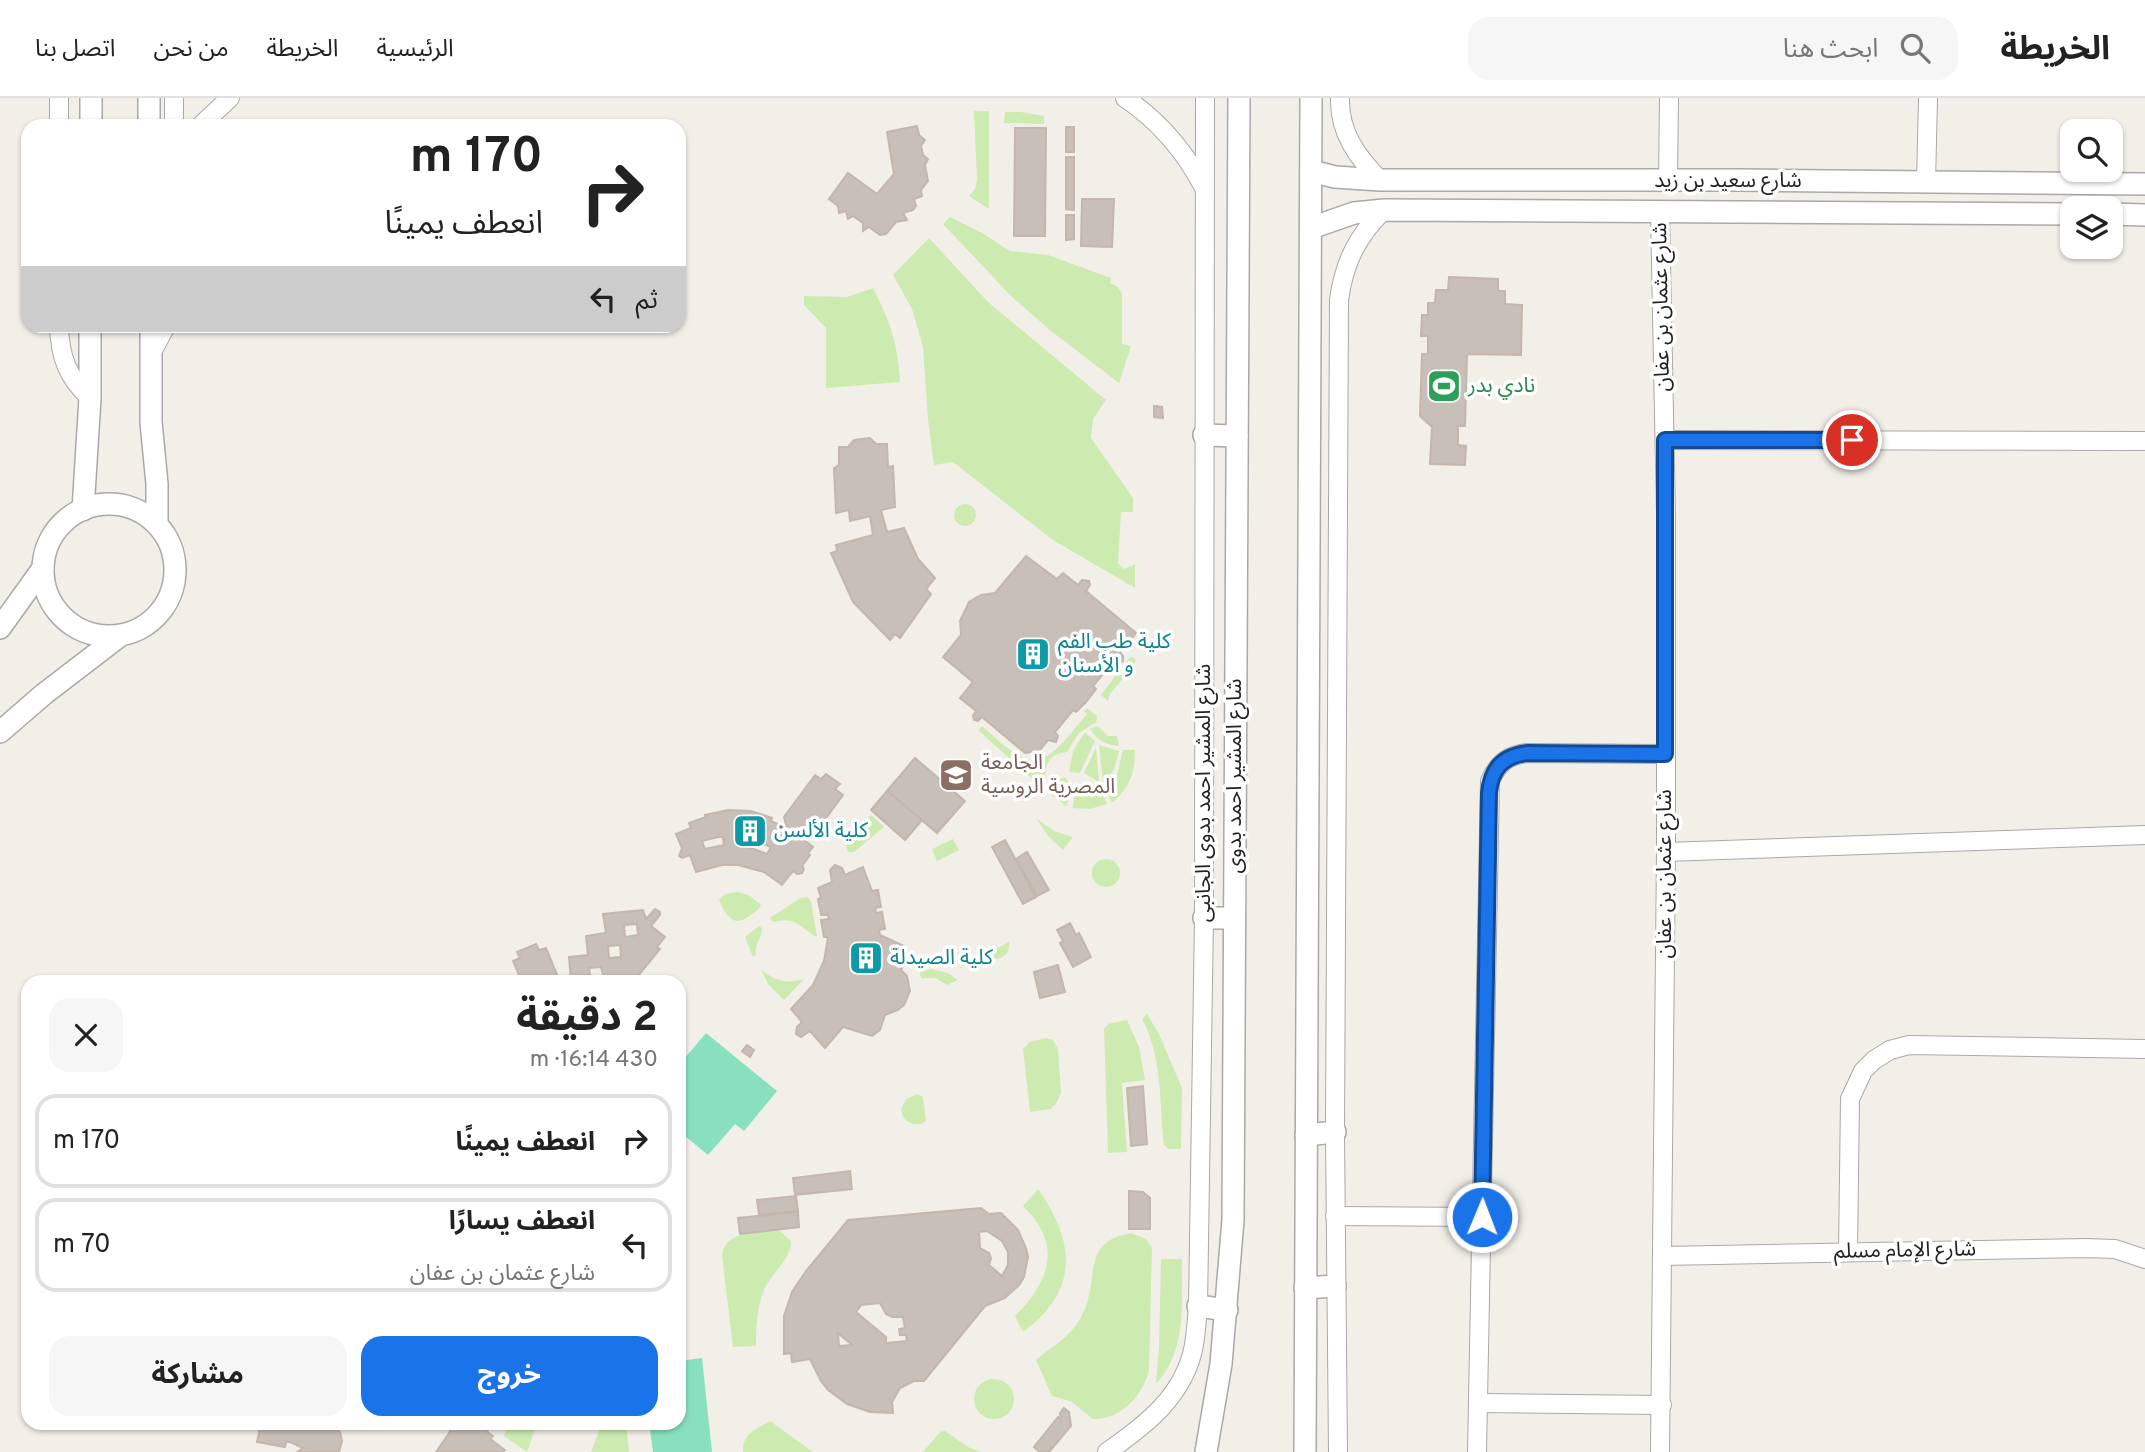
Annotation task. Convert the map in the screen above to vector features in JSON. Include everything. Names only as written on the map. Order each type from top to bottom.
[{"type":"street","points":[[59,98],[59,119]]},
{"type":"street","points":[[91,98],[91,119]]},
{"type":"street","points":[[149,98],[149,119]]},
{"type":"street","points":[[174,98],[174,119]]},
{"type":"street","points":[[208,119],[230,98]]},
{"type":"street","points":[[1125,98],[1160,126],[1178,145],[1205,190]]},
{"type":"street","name":"شارع المشير احمد بدوى الجانبى","points":[[1107,1452],[1153,1417],[1175,1392],[1194,1345],[1198,1306],[1204,918],[1205,98]]},
{"type":"street","name":"شارع المشير احمد بدوى","points":[[1206,1452],[1221,1364],[1233,1220],[1239,98]]},
{"type":"street","points":[[1305,1452],[1311,98]]},
{"type":"street","points":[[1340,98],[1342,123],[1348,139],[1356,154],[1380,180]]},
{"type":"street","points":[[1668,180],[1669,98]]},
{"type":"street","points":[[1926,183],[1928,98]]},
{"type":"street","name":"شارع سعيد بن زيد","points":[[1311,171],[1335,177],[1380,180],[2145,184]]},
{"type":"street","points":[[1642,180],[1634,196],[1635,202],[1651,212]]},
{"type":"street","points":[[1696,180],[1700,196],[1696,212]]},
{"type":"street","points":[[1740,180],[1735,196],[1741,212]]},
{"type":"street","points":[[1588,181],[1592,196],[1588,211]]},
{"type":"street","points":[[1338,1452],[1335,1132],[1339,300],[1345,266],[1352,250],[1384,210]]},
{"type":"street","name":"شارع سعيد بن زيد","points":[[1311,229],[1354,213],[1384,210],[2060,214]]},
{"type":"street","name":"شارع عثمان بن عفان","points":[[1651,212],[1665,440],[1660,1452]]},
{"type":"street","points":[[2123,214],[2145,215]]},
{"type":"street","points":[[59,333],[63,362],[79,387],[90,398]]},
{"type":"street","points":[[83,510],[90,398],[90,333]]},
{"type":"street","points":[[151,333],[151,422],[157,484],[157,524]]},
{"type":"street","points":[[151,355],[162,333]]},
{"type":"street","points":[[1204,435],[1237,436]]},
{"type":"street","points":[[1665,440],[2145,441]]},
{"type":"street","points":[[0,628],[43,568],[55,533],[67,520],[83,510],[98,505],[130,507],[157,524],[166,536],[175,566],[169,597],[161,611],[150,622],[121,635],[44,694],[0,732]]},
{"type":"street","points":[[43,568],[49,597],[66,620],[92,634],[121,635]]},
{"type":"street","points":[[1477,1452],[1490,781],[1495,769],[1514,754],[1665,754]]},
{"type":"street","points":[[1665,852],[2145,835]]},
{"type":"street","points":[[1204,918],[1234,918]]},
{"type":"street","points":[[1848,1252],[1850,1099],[1863,1071],[1874,1060],[1891,1050],[1909,1045],[2145,1049]]},
{"type":"street","points":[[1306,1135],[1335,1132]]},
{"type":"street","points":[[1335,1216],[1482,1217]]},
{"type":"street","name":"شارع الإمام مسلم","points":[[1663,1256],[2085,1248],[2115,1249],[2145,1259]]},
{"type":"street","points":[[1305,1288],[1335,1286]]},
{"type":"street","points":[[1198,1306],[1227,1310]]},
{"type":"street","points":[[1478,1403],[1662,1405]]},
{"type":"green space","points":[[974,111],[989,111],[989,209],[969,196],[975,189],[977,180]]},
{"type":"green space","points":[[1005,112],[1044,116],[1044,124],[1004,123]]},
{"type":"green space","points":[[950,217],[1010,251],[1048,255],[1111,278],[1110,283],[1118,287],[1122,294],[1122,344],[1131,346],[1119,383],[1012,297],[943,224]]},
{"type":"green space","points":[[929,238],[988,302],[1106,400],[1093,419],[1091,438],[1133,498],[1133,512],[1121,512],[1118,563],[1124,569],[1135,564],[1135,588],[1053,540],[953,462],[934,465],[923,347],[912,309],[893,275]]},
{"type":"green space","points":[[873,288],[892,333],[900,382],[826,388],[826,328],[804,305],[804,296],[847,297]]},
{"type":"green space","points":[[965,504],[973,507],[976,515],[973,523],[965,526],[957,523],[954,515],[957,507]]},
{"type":"green space","points":[[1129,658],[1136,660],[1134,665],[1110,694],[1108,701],[1101,695]]},
{"type":"green space","points":[[1087,708],[1097,716],[1096,722],[1078,734],[1067,752],[1049,760],[1046,779],[1040,786],[978,730],[982,726],[1006,747],[1032,760],[1050,754],[1059,747],[1087,714],[1084,711]]},
{"type":"green space","points":[[1098,726],[1108,736],[1117,736],[1119,746],[1099,739],[1090,729]]},
{"type":"green space","points":[[1085,732],[1095,741],[1080,773],[1069,772],[1073,751]]},
{"type":"green space","points":[[1099,745],[1119,751],[1114,770],[1103,783]]},
{"type":"green space","points":[[1096,748],[1099,782],[1084,773]]},
{"type":"green space","points":[[1123,750],[1135,750],[1134,766],[1127,785],[1112,803],[1104,788],[1117,775]]},
{"type":"green space","points":[[1065,777],[1073,789],[1066,806],[1044,789],[1052,782]]},
{"type":"green space","points":[[1101,790],[1107,804],[1090,809],[1072,808],[1076,792],[1091,793]]},
{"type":"green space","points":[[871,815],[884,827],[854,852],[848,852],[846,845]]},
{"type":"green space","points":[[1037,819],[1054,831],[1073,837],[1063,850],[1048,836]]},
{"type":"green space","points":[[953,839],[959,850],[937,861],[932,849]]},
{"type":"green space","points":[[1106,859],[1116,863],[1120,873],[1116,883],[1106,887],[1096,883],[1092,873],[1096,863]]},
{"type":"green space","points":[[737,892],[749,895],[761,905],[754,913],[738,921],[730,918],[719,900],[725,894]]},
{"type":"green space","points":[[807,897],[811,901],[817,937],[794,922],[770,920],[801,898]]},
{"type":"green space","points":[[759,926],[762,931],[756,955],[753,957],[745,937]]},
{"type":"green space","points":[[1009,942],[1008,952],[1004,956],[995,959],[986,954]]},
{"type":"green space","points":[[761,969],[781,980],[804,979],[784,1000],[768,984]]},
{"type":"green space","points":[[931,969],[948,973],[958,980],[947,985],[935,978],[921,978],[920,972]]},
{"type":"green space","points":[[1147,1014],[1159,1034],[1182,1088],[1181,1149],[1169,1149],[1164,1145],[1157,1064],[1142,1019]]},
{"type":"green space","points":[[1127,1020],[1139,1047],[1145,1080],[1122,1083],[1127,1152],[1108,1153],[1104,1029],[1108,1024]]},
{"type":"green space","points":[[706,1033],[777,1091],[744,1131],[735,1124],[708,1155],[686,1137],[686,1057]]},
{"type":"green space","points":[[1046,1038],[1053,1040],[1058,1049],[1061,1093],[1051,1109],[1030,1112],[1023,1049],[1030,1042]]},
{"type":"green space","points":[[918,1094],[923,1097],[926,1121],[917,1124],[905,1119],[901,1109],[907,1098]]},
{"type":"green space","points":[[1038,1189],[1060,1228],[1066,1265],[1054,1300],[1023,1332],[1015,1316],[1037,1289],[1047,1262],[1044,1234],[1023,1206]]},
{"type":"green space","points":[[780,1231],[791,1241],[790,1247],[785,1260],[764,1290],[757,1317],[756,1346],[733,1347],[722,1255],[725,1247],[736,1237],[745,1234]]},
{"type":"green space","points":[[1131,1233],[1146,1239],[1152,1248],[1149,1371],[1141,1389],[1129,1405],[1113,1415],[1093,1419],[1072,1402],[1052,1396],[1036,1360],[1076,1326],[1087,1305],[1094,1265],[1103,1245],[1114,1238]]},
{"type":"green space","points":[[1161,1259],[1182,1259],[1182,1309],[1173,1356],[1156,1384],[1159,1347]]},
{"type":"green space","points":[[702,1358],[712,1452],[653,1452],[650,1430],[686,1430],[686,1360]]},
{"type":"green space","points":[[994,1379],[1002,1380],[1008,1385],[1013,1391],[1013,1407],[1008,1413],[1002,1418],[994,1419],[986,1418],[980,1413],[975,1407],[974,1399],[975,1391],[980,1385],[986,1380]]},
{"type":"green space","points":[[770,1421],[813,1452],[743,1452],[747,1436]]},
{"type":"green space","points":[[506,1430],[535,1430],[527,1452],[504,1436]]},
{"type":"green space","points":[[599,1430],[627,1430],[629,1452],[591,1452]]},
{"type":"green space","points":[[945,1431],[980,1452],[923,1452],[940,1432]]},
{"type":"building","points":[[917,126],[919,135],[925,140],[921,146],[923,155],[928,159],[925,165],[928,181],[921,190],[922,196],[914,199],[916,206],[913,210],[903,213],[907,220],[896,222],[886,234],[880,235],[869,227],[863,231],[863,223],[853,216],[848,219],[846,211],[839,213],[838,206],[829,199],[848,173],[877,194],[894,174],[887,132]]},
{"type":"building","points":[[1066,127],[1074,127],[1074,152],[1066,152]]},
{"type":"building","points":[[1015,128],[1046,128],[1045,236],[1014,236]]},
{"type":"building","points":[[1066,157],[1074,157],[1074,210],[1066,209]]},
{"type":"building","points":[[1082,199],[1114,199],[1112,247],[1081,246]]},
{"type":"building","points":[[1066,215],[1074,215],[1074,239],[1066,240]]},
{"type":"building","name":"نادي بدر","points":[[1449,277],[1498,279],[1498,291],[1505,291],[1505,304],[1522,305],[1521,355],[1467,354],[1465,426],[1458,426],[1458,445],[1466,446],[1465,465],[1430,464],[1432,427],[1420,416],[1422,354],[1428,354],[1428,336],[1421,336],[1422,315],[1428,315],[1428,303],[1435,303],[1436,290],[1448,290]]},
{"type":"building","points":[[1154,406],[1162,407],[1163,418],[1154,417]]},
{"type":"building","points":[[870,438],[876,444],[887,444],[888,467],[893,466],[895,507],[881,510],[887,532],[904,528],[918,559],[935,578],[926,589],[931,594],[900,638],[895,634],[890,640],[853,602],[831,553],[837,551],[836,545],[873,535],[870,516],[850,521],[849,510],[836,513],[834,468],[839,465],[839,447],[848,447],[854,440]]},
{"type":"building","name":"كلية طب الفم و الأسنان","points":[[1026,556],[1057,579],[1063,573],[1078,585],[1082,580],[1089,581],[1090,585],[1086,591],[1136,633],[1120,653],[1123,661],[1119,664],[1113,662],[1093,686],[1096,689],[1086,702],[1076,712],[1073,710],[1055,732],[1058,736],[1056,742],[1048,740],[1039,751],[1025,753],[982,717],[978,721],[974,720],[976,711],[960,698],[973,682],[943,657],[961,635],[960,621],[969,602],[981,595],[995,593]]},
{"type":"building","points":[[915,758],[965,801],[937,833],[887,791]]},
{"type":"building","name":"كلية الألسن","points":[[826,774],[840,784],[835,789],[843,795],[813,836],[805,836],[803,839],[813,847],[802,866],[802,873],[793,871],[782,885],[764,872],[738,865],[722,865],[696,872],[690,855],[682,858],[679,856],[682,848],[676,834],[691,828],[689,823],[706,817],[705,815],[728,810],[751,811],[772,818],[771,821],[787,829],[784,817],[815,775],[821,779]],"holes":[[[723,837],[724,845],[705,849],[702,841]],[[750,839],[771,847],[767,854],[748,847]]]},
{"type":"building","points":[[887,791],[922,820],[905,840],[871,810]]},
{"type":"building","points":[[1005,840],[1036,897],[1023,904],[992,847]]},
{"type":"building","points":[[1027,852],[1049,890],[1037,896],[1016,859]]},
{"type":"building","name":"كلية الصيدلة","points":[[835,865],[842,868],[845,875],[863,867],[872,891],[878,890],[881,907],[875,908],[876,913],[882,912],[885,929],[879,930],[880,935],[904,946],[908,955],[901,970],[907,976],[910,991],[904,1005],[885,1015],[880,1030],[872,1036],[843,1027],[825,1048],[810,1031],[801,1037],[796,1034],[797,1027],[802,1022],[791,1009],[813,985],[824,961],[828,937],[824,937],[821,920],[829,919],[828,915],[821,915],[818,888],[832,882],[830,870]]},
{"type":"building","points":[[655,909],[660,912],[651,926],[665,937],[657,947],[660,949],[639,975],[603,975],[601,967],[589,968],[590,975],[570,975],[569,957],[588,955],[586,936],[606,933],[603,914],[643,910],[646,919]],"holes":[[[637,924],[638,935],[625,937],[624,925]],[[620,945],[621,957],[609,958],[608,946]]]},
{"type":"building","points":[[1070,923],[1076,935],[1079,933],[1091,957],[1073,967],[1060,943],[1063,941],[1057,930]]},
{"type":"building","points":[[536,944],[539,950],[546,948],[557,975],[519,975],[513,961],[520,958],[517,952]]},
{"type":"building","points":[[1058,965],[1065,992],[1040,998],[1034,972]]},
{"type":"building","points":[[747,1045],[754,1050],[750,1057],[742,1051]]},
{"type":"building","points":[[1143,1086],[1147,1144],[1131,1146],[1127,1088]]},
{"type":"building","points":[[850,1171],[852,1189],[795,1195],[793,1178]]},
{"type":"building","points":[[1129,1191],[1143,1192],[1150,1198],[1150,1229],[1129,1229]]},
{"type":"building","points":[[796,1196],[798,1211],[759,1215],[757,1200]]},
{"type":"building","points":[[981,1208],[989,1214],[1001,1213],[1018,1230],[1026,1248],[1028,1257],[1024,1277],[1019,1285],[1005,1298],[985,1306],[924,1381],[914,1381],[900,1388],[892,1402],[893,1413],[870,1412],[847,1404],[828,1390],[810,1359],[792,1362],[791,1353],[784,1354],[784,1316],[792,1292],[848,1220]],"holes":[[[987,1231],[1002,1241],[1008,1252],[1008,1265],[1002,1276],[989,1265],[989,1253],[980,1248],[979,1232]],[[880,1303],[886,1314],[903,1317],[905,1328],[899,1329],[900,1335],[906,1335],[907,1341],[886,1343],[886,1337],[856,1312],[861,1305]],[[838,1333],[852,1345],[839,1346]]]},
{"type":"building","points":[[798,1212],[799,1227],[740,1234],[738,1218]]},
{"type":"building","points":[[1064,1408],[1069,1412],[1071,1426],[1049,1452],[1040,1452],[1034,1447],[1058,1417],[1061,1420],[1060,1413]]},
{"type":"building","points":[[260,1430],[337,1430],[342,1441],[339,1452],[297,1452],[303,1448],[290,1442],[286,1442],[285,1447],[257,1442]]},
{"type":"building","points":[[451,1430],[488,1430],[487,1432],[493,1436],[490,1439],[505,1450],[503,1452],[436,1452]]},
{"type":"place","name":"نادي بدر","points":[[1444,386]]},
{"type":"place","name":"كلية طب الفم و الأسنان","points":[[1033,654]]},
{"type":"place","name":"الجامعة المصرية الروسية","points":[[956,775]]},
{"type":"place","name":"كلية الألسن","points":[[750,831]]},
{"type":"place","name":"كلية الصيدلة","points":[[866,958]]},
{"type":"route","points":[[1482,1217],[1489,793],[1495,769],[1514,754],[1665,754],[1665,440],[1852,440]]}]
